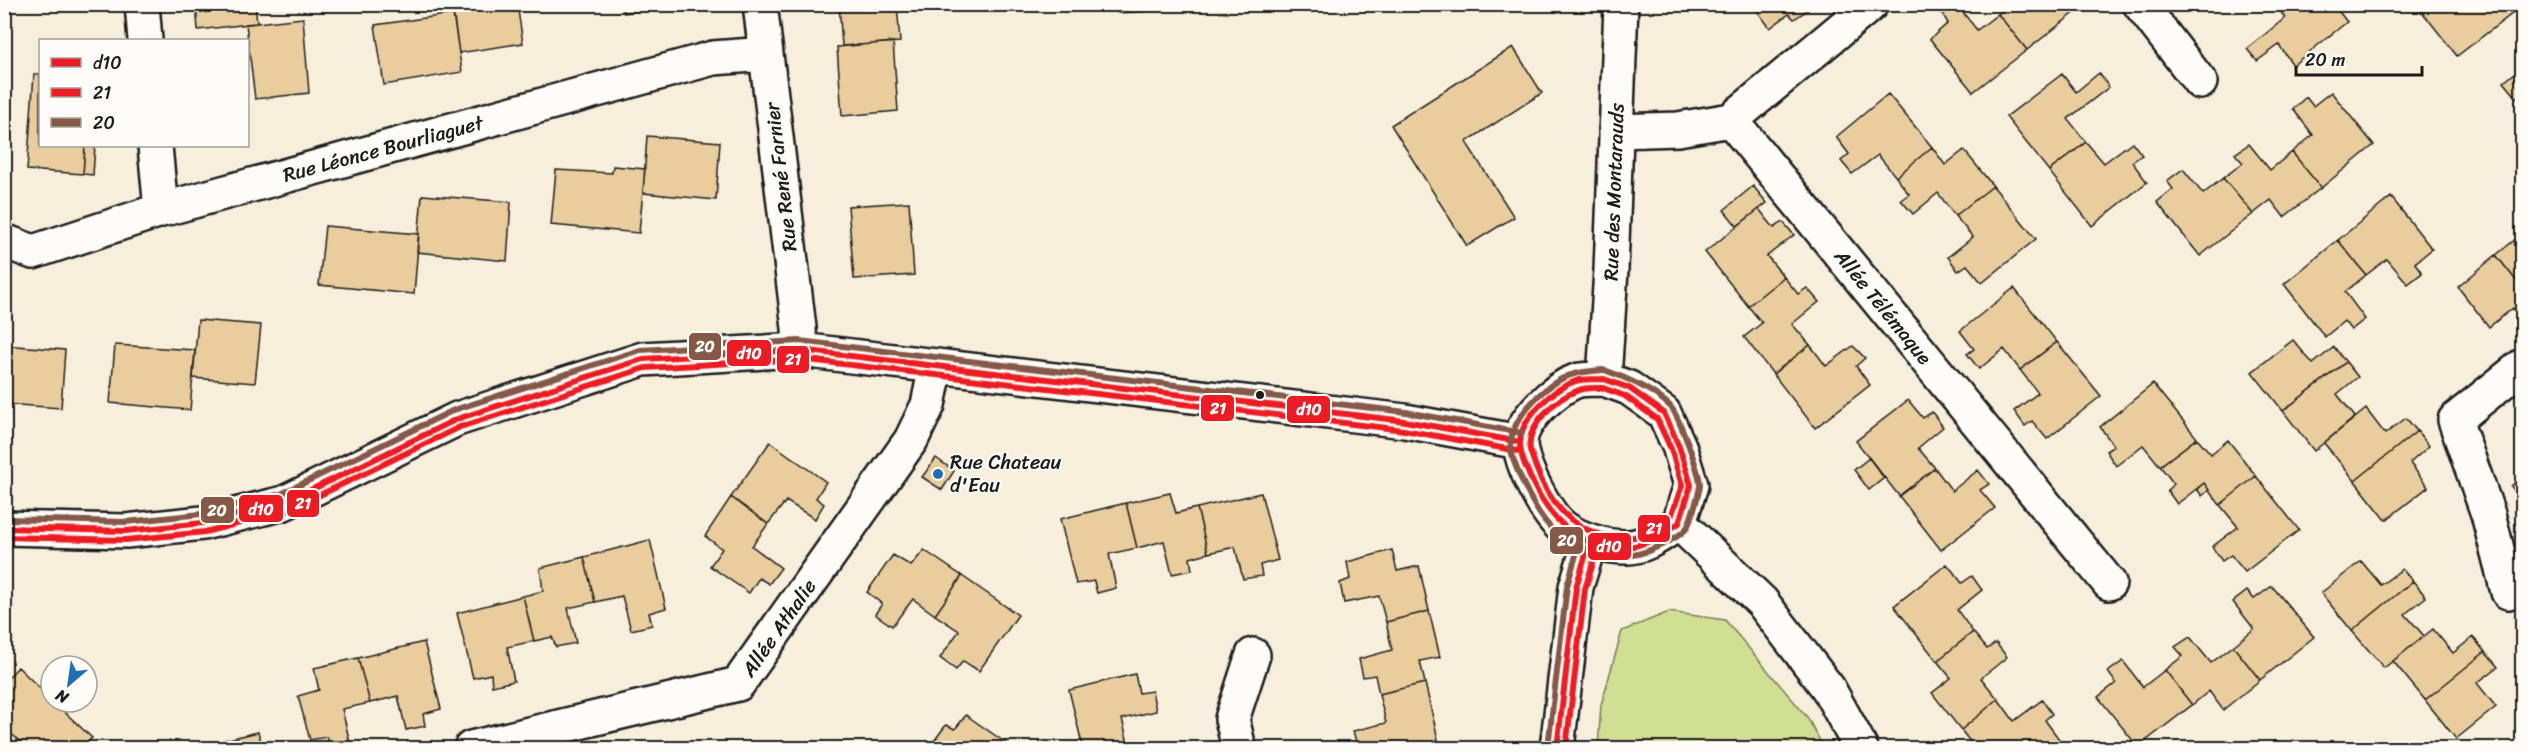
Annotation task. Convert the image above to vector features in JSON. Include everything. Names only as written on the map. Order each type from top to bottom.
[{"type":"street","points":[[142,4],[145,39]]},
{"type":"street","name":"Rue René Farnier","points":[[760,4],[800,351]]},
{"type":"street","name":"Rue des Montarauds","points":[[1604,379],[1611,270],[1621,4]]},
{"type":"street","points":[[1616,131],[1678,129],[1731,120],[1871,4]]},
{"type":"street","points":[[2140,4],[2200,82]]},
{"type":"street","name":"Rue Léonce Bourliaguet","points":[[4,241],[33,252],[161,210],[713,58],[766,54]]},
{"type":"street","name":"Allée Télémaque","points":[[1731,120],[2109,583]]},
{"type":"street","points":[[155,147],[161,210]]},
{"type":"street","points":[[4,528],[126,531],[203,523],[284,503],[457,419],[643,359],[800,351],[1406,421],[1520,442]]},
{"type":"street","name":"Allée Athalie","points":[[471,748],[738,684],[912,440],[928,405],[936,366]]},
{"type":"street","points":[[2508,592],[2488,514],[2455,420],[2523,366]]},
{"type":"street","points":[[1604,379],[1629,388],[1664,413],[1679,446],[1691,485],[1679,523],[1650,541],[1626,548],[1590,541],[1563,528],[1527,474],[1520,442],[1533,413],[1554,393],[1578,380],[1604,379]]},
{"type":"street","points":[[1679,523],[1762,602],[1828,688],[1861,748]]},
{"type":"street","points":[[1557,748],[1576,587],[1590,541]]},
{"type":"street","points":[[1239,748],[1232,719],[1253,655]]},
{"type":"green space","points":[[1669,612],[1725,620],[1807,717],[1824,748],[1598,748],[1601,705],[1622,631]]},
{"type":"building","points":[[20,4],[59,4],[58,8]]},
{"type":"building","points":[[196,4],[255,4],[257,23],[198,30]]},
{"type":"building","points":[[452,4],[517,4],[523,43],[459,53]]},
{"type":"building","points":[[622,4],[679,4],[624,13]]},
{"type":"building","points":[[839,4],[897,4],[900,42],[842,46]]},
{"type":"building","points":[[1118,4],[1167,4],[1167,10],[1118,13]]},
{"type":"building","points":[[1752,4],[1806,4],[1809,9],[1794,19],[1789,14],[1770,28]]},
{"type":"building","points":[[2010,4],[2080,4],[2082,7],[2027,50],[1998,14]]},
{"type":"building","points":[[2275,4],[2333,4],[2347,22],[2293,65],[2279,45],[2257,61],[2247,49],[2285,18]]},
{"type":"building","points":[[2416,4],[2507,4],[2513,13],[2457,56]]},
{"type":"building","points":[[1957,5],[1977,30],[1998,14],[2027,50],[1973,92],[1930,39],[1948,23],[1943,15]]},
{"type":"building","points":[[453,14],[462,72],[384,85],[375,25]]},
{"type":"building","points":[[303,18],[309,93],[255,99],[246,24]]},
{"type":"building","points":[[893,42],[898,111],[842,116],[837,47]]},
{"type":"building","points":[[1513,47],[1542,93],[1466,142],[1514,217],[1467,246],[1391,125]]},
{"type":"building","points":[[2522,67],[2522,104],[2504,82]]},
{"type":"building","points":[[2099,73],[2109,87],[2068,119],[2086,142],[2049,171],[2006,117],[2062,74],[2076,92]]},
{"type":"building","points":[[34,74],[39,74],[39,147],[85,147],[83,174],[27,170]]},
{"type":"building","points":[[2331,92],[2374,145],[2321,188],[2292,152],[2313,135],[2293,109],[2306,97],[2313,106]]},
{"type":"building","points":[[1888,94],[1932,147],[1896,177],[1878,155],[1852,174],[1841,161],[1849,154],[1836,137]]},
{"type":"building","points":[[647,136],[720,142],[716,200],[643,193]]},
{"type":"building","points":[[2086,142],[2104,163],[2132,142],[2142,155],[2132,162],[2147,182],[2092,226],[2049,171]]},
{"type":"building","points":[[2249,144],[2270,170],[2292,152],[2321,188],[2284,217],[2271,200],[2253,214],[2223,178],[2243,163],[2235,154]]},
{"type":"building","points":[[85,147],[95,147],[93,175],[83,174]]},
{"type":"building","points":[[1932,147],[1945,165],[1964,150],[1993,186],[1955,216],[1938,193],[1913,214],[1901,200],[1909,194],[1896,177]]},
{"type":"building","points":[[613,166],[645,169],[639,233],[551,225],[556,170],[612,173]]},
{"type":"building","points":[[2183,169],[2203,194],[2223,178],[2253,214],[2200,256],[2157,202],[2173,189],[2167,181]]},
{"type":"building","points":[[1753,186],[1767,203],[1737,226],[1724,210]]},
{"type":"building","points":[[1993,186],[2036,239],[1982,283],[1967,265],[1958,271],[1948,257],[1973,237],[1955,216]]},
{"type":"building","points":[[422,195],[511,202],[507,261],[417,252]]},
{"type":"building","points":[[2391,197],[2432,249],[2415,263],[2422,273],[2408,284],[2387,259],[2366,275],[2338,240]]},
{"type":"building","points":[[909,202],[914,275],[854,279],[848,206]]},
{"type":"building","points":[[1759,209],[1774,228],[1783,222],[1794,235],[1767,256],[1784,277],[1748,306],[1705,252]]},
{"type":"building","points":[[325,226],[419,234],[414,294],[319,285]]},
{"type":"building","points":[[2522,234],[2522,288],[2496,255]]},
{"type":"building","points":[[2338,240],[2366,275],[2345,292],[2365,319],[2351,330],[2344,321],[2325,337],[2284,284]]},
{"type":"building","points":[[2496,255],[2522,288],[2522,320],[2513,308],[2489,327],[2458,287]]},
{"type":"building","points":[[1784,277],[1798,294],[1807,288],[1819,302],[1792,324],[1810,345],[1773,374],[1744,337],[1762,323],[1748,306]]},
{"type":"building","points":[[2014,288],[2057,342],[2020,370],[2004,349],[1979,369],[1967,354],[1974,349],[1960,331]]},
{"type":"building","points":[[198,320],[261,325],[255,383],[193,378]]},
{"type":"building","points":[[2293,340],[2313,364],[2334,347],[2346,362],[2283,411],[2252,372]]},
{"type":"building","points":[[2057,342],[2101,396],[2047,439],[2032,421],[2025,426],[2014,411],[2038,393],[2020,370]]},
{"type":"building","points":[[4,345],[65,350],[61,408],[4,404]]},
{"type":"building","points":[[115,345],[195,350],[190,410],[110,403]]},
{"type":"building","points":[[1810,345],[1826,366],[1853,346],[1865,358],[1856,366],[1870,385],[1815,428],[1773,374]]},
{"type":"building","points":[[2346,362],[2358,377],[2337,394],[2355,417],[2314,451],[2283,411]]},
{"type":"building","points":[[2153,384],[2197,438],[2160,466],[2143,445],[2116,466],[2106,451],[2114,446],[2100,427]]},
{"type":"building","points":[[1908,400],[1923,418],[1932,412],[1943,427],[1918,448],[1935,468],[1899,496],[1856,441]]},
{"type":"building","points":[[2366,409],[2385,434],[2406,418],[2417,431],[2355,481],[2324,443]]},
{"type":"building","points":[[2417,431],[2429,446],[2410,463],[2428,487],[2386,520],[2355,481]]},
{"type":"building","points":[[2197,438],[2211,454],[2228,440],[2256,476],[2220,505],[2204,483],[2177,504],[2167,490],[2174,484],[2160,466]]},
{"type":"building","points":[[770,442],[826,482],[816,498],[824,504],[815,519],[786,501],[768,524],[731,497]]},
{"type":"building","name":"Rue Chateau d'Eau","points":[[936,458],[954,471],[942,490],[922,477]]},
{"type":"building","points":[[1869,458],[1884,478],[1869,490],[1854,470]]},
{"type":"building","points":[[1935,468],[1952,491],[1978,470],[1989,484],[1980,490],[1995,508],[1941,550],[1899,496]]},
{"type":"building","points":[[2256,476],[2299,530],[2245,572],[2231,555],[2222,561],[2212,547],[2238,527],[2220,505]]},
{"type":"building","points":[[2522,476],[2522,501],[2511,486]]},
{"type":"building","points":[[2204,483],[2209,490],[2202,496],[2197,489]]},
{"type":"building","points":[[1170,493],[1176,513],[1197,508],[1208,553],[1190,558],[1192,570],[1172,574],[1164,541],[1137,548],[1126,503]]},
{"type":"building","points":[[1261,493],[1278,560],[1260,565],[1262,576],[1243,579],[1235,547],[1208,553],[1197,508]]},
{"type":"building","points":[[731,497],[768,524],[752,546],[781,568],[769,584],[759,578],[749,593],[710,566],[722,549],[705,536]]},
{"type":"building","points":[[1126,503],[1137,548],[1109,554],[1116,588],[1097,593],[1094,581],[1076,584],[1060,519]]},
{"type":"building","points":[[650,540],[666,608],[649,613],[652,625],[631,630],[622,596],[595,602],[584,557]]},
{"type":"building","points":[[924,550],[962,576],[935,615],[913,599],[892,626],[875,614],[882,604],[867,592],[893,555],[911,566]]},
{"type":"building","points":[[1392,550],[1397,571],[1419,566],[1429,611],[1386,622],[1379,596],[1344,603],[1340,583],[1350,579],[1347,562]]},
{"type":"building","points":[[584,557],[595,602],[568,608],[576,643],[556,647],[552,637],[534,641],[523,596],[543,591],[540,568]]},
{"type":"building","points":[[2361,561],[2381,585],[2402,569],[2413,581],[2352,631],[2321,593]]},
{"type":"building","points":[[1947,564],[1962,583],[1972,576],[1982,590],[1957,610],[1973,632],[1937,661],[1894,606]]},
{"type":"building","points":[[962,576],[1018,615],[979,671],[963,661],[956,670],[940,658],[959,631],[935,615]]},
{"type":"building","points":[[2413,581],[2426,597],[2405,614],[2424,636],[2384,668],[2352,631]]},
{"type":"building","points":[[2272,586],[2314,637],[2260,680],[2233,646],[2254,629],[2233,602],[2247,591],[2254,599]]},
{"type":"building","points":[[523,596],[534,641],[507,647],[514,681],[492,686],[491,674],[473,678],[457,613]]},
{"type":"building","points":[[1429,611],[1440,657],[1420,661],[1425,683],[1379,694],[1375,675],[1363,677],[1359,659],[1392,650],[1386,622]]},
{"type":"building","points":[[2433,629],[2453,653],[2473,637],[2485,652],[2425,700],[2393,661]]},
{"type":"building","points":[[1973,632],[1987,649],[1996,643],[2007,657],[1981,678],[1998,699],[1961,730],[1932,693],[1951,678],[1937,661]]},
{"type":"building","points":[[2190,637],[2211,663],[2233,646],[2260,680],[2223,710],[2209,691],[2192,705],[2165,670],[2183,656],[2175,647]]},
{"type":"building","points":[[424,642],[441,709],[423,714],[425,726],[406,730],[398,696],[370,703],[358,658]]},
{"type":"building","points":[[2485,652],[2498,667],[2477,683],[2496,707],[2456,739],[2425,700]]},
{"type":"building","points":[[358,658],[370,703],[342,709],[350,743],[330,748],[327,737],[310,740],[298,696],[319,690],[314,668]]},
{"type":"building","points":[[2123,661],[2143,687],[2165,670],[2192,705],[2138,747],[2098,697],[2116,683],[2108,672]]},
{"type":"building","points":[[18,667],[39,687],[39,714],[67,714],[92,738],[81,748],[27,748],[4,727],[4,682]]},
{"type":"building","points":[[1135,674],[1139,693],[1152,691],[1156,711],[1122,719],[1129,747],[1083,748],[1069,690]]},
{"type":"building","points":[[1425,683],[1440,748],[1358,748],[1353,731],[1386,723],[1379,694]]},
{"type":"building","points":[[1998,699],[2014,721],[2042,700],[2052,714],[2045,720],[2059,739],[2047,748],[1975,748],[1961,730]]},
{"type":"building","points":[[966,715],[1013,748],[944,748],[934,741],[946,725],[955,729]]},
{"type":"building","points":[[258,732],[263,748],[192,748]]},
{"type":"transit line","name":"20","points":[[4,519],[126,522],[201,514],[281,494],[454,410],[640,350],[799,341],[1406,412],[1522,433]]},
{"type":"transit line","name":"d10","points":[[4,528],[126,531],[203,523],[284,503],[457,419],[643,359],[800,350],[1405,421],[1520,442]]},
{"type":"transit line","name":"21","points":[[4,537],[126,540],[205,532],[287,511],[460,427],[645,368],[800,359],[1404,430],[1518,451]]},
{"type":"transit line","name":"20","points":[[1603,370],[1568,376],[1554,383],[1538,396],[1524,411],[1517,423],[1512,435],[1512,453],[1529,496],[1546,522],[1560,536],[1572,544],[1600,553],[1614,555],[1642,553],[1659,546],[1686,529],[1698,495],[1699,480],[1683,432],[1670,406],[1656,394],[1640,385],[1607,371]]},
{"type":"transit line","name":"d10","points":[[1604,379],[1629,388],[1664,413],[1679,446],[1691,485],[1679,523],[1640,545],[1616,547],[1599,545],[1571,532],[1548,508],[1539,494],[1521,452],[1520,443],[1526,424],[1532,414],[1549,397],[1576,381],[1604,379]]},
{"type":"transit line","name":"21","points":[[1603,388],[1625,396],[1657,419],[1671,449],[1682,485],[1671,517],[1639,536],[1622,538],[1602,535],[1575,523],[1564,514],[1547,491],[1530,450],[1533,431],[1552,406],[1579,390],[1603,388]]},
{"type":"transit line","name":"20","points":[[1548,747],[1567,586],[1581,538]]},
{"type":"transit line","name":"d10","points":[[1557,748],[1576,587],[1590,541]]},
{"type":"transit line","name":"21","points":[[1566,748],[1585,589],[1599,544]]},
{"type":"place","name":"Rue Chateau d'Eau","points":[[938,474]]}]
